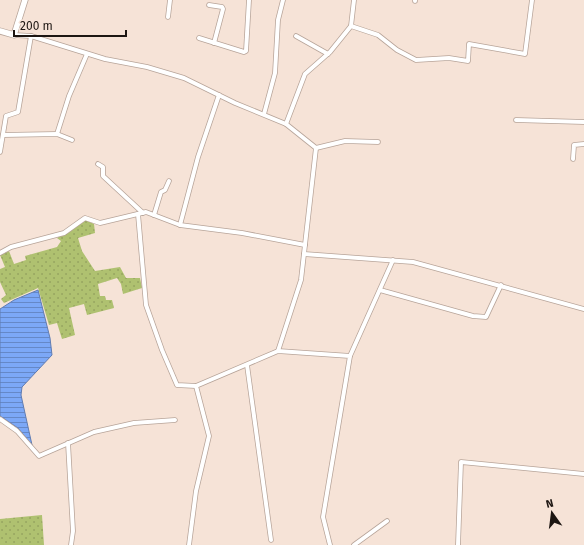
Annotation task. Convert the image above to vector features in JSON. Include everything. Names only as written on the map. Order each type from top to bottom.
[{"type":"street","points":[[14,35],[26,0]]},
{"type":"street","points":[[168,17],[170,0]]},
{"type":"street","points":[[199,38],[244,52],[246,51],[249,0]]},
{"type":"street","points":[[264,114],[275,73],[278,20],[282,0]]},
{"type":"street","points":[[286,124],[305,74],[328,54],[351,26],[354,0]]},
{"type":"street","points":[[351,26],[378,35],[397,50],[416,60],[449,58],[468,61],[469,44],[525,54],[532,0]]},
{"type":"street","points":[[209,4],[222,7],[223,9],[214,43]]},
{"type":"street","points":[[0,32],[31,36],[105,59],[147,67],[184,78],[286,124],[316,148]]},
{"type":"street","points":[[0,152],[6,116],[18,112],[31,36]]},
{"type":"street","points":[[296,36],[328,54]]},
{"type":"street","points":[[57,134],[69,96],[87,54]]},
{"type":"street","points":[[180,225],[198,157],[219,95]]},
{"type":"street","points":[[516,120],[584,122]]},
{"type":"street","points":[[3,136],[57,134],[72,140]]},
{"type":"street","points":[[316,148],[344,142],[378,142]]},
{"type":"street","points":[[573,159],[574,145],[584,144]]},
{"type":"street","points":[[278,351],[301,280],[316,148]]},
{"type":"street","points":[[98,164],[102,167],[103,176],[141,213],[146,305],[162,350],[177,385],[196,386],[278,351],[350,356]]},
{"type":"street","points":[[154,216],[161,192],[165,190],[169,181]]},
{"type":"street","points":[[0,253],[11,247],[64,233],[86,218],[100,223],[141,213],[180,225],[242,233],[305,245]]},
{"type":"street","points":[[304,254],[413,262],[502,285],[584,309]]},
{"type":"street","points":[[330,545],[323,517],[350,356],[393,260]]},
{"type":"street","points":[[380,290],[473,316],[486,317],[502,285]]},
{"type":"street","points":[[246,364],[271,540]]},
{"type":"street","points":[[189,545],[196,492],[209,436],[196,386]]},
{"type":"street","points":[[0,419],[17,431],[39,456],[94,432],[127,425],[175,420]]},
{"type":"street","points":[[68,443],[73,531],[70,545]]},
{"type":"street","points":[[458,545],[461,462],[584,474]]},
{"type":"street","points":[[354,545],[387,521]]},
{"type":"green space","points":[[86,220],[94,224],[95,233],[78,238],[82,251],[95,271],[120,267],[126,278],[140,278],[142,288],[123,294],[121,284],[117,278],[98,284],[100,296],[105,296],[106,300],[112,300],[114,308],[87,315],[84,304],[69,308],[75,335],[62,339],[57,323],[49,325],[38,288],[4,303],[1,299],[6,295],[0,282],[0,269],[5,267],[0,255],[9,251],[14,264],[26,260],[25,256],[57,247],[61,241],[57,238]]},
{"type":"green space","points":[[42,515],[44,545],[0,545],[0,519]]},
{"type":"water","points":[[38,290],[50,338],[52,355],[22,387],[21,395],[32,445],[18,428],[0,416],[0,309],[14,300]]}]
